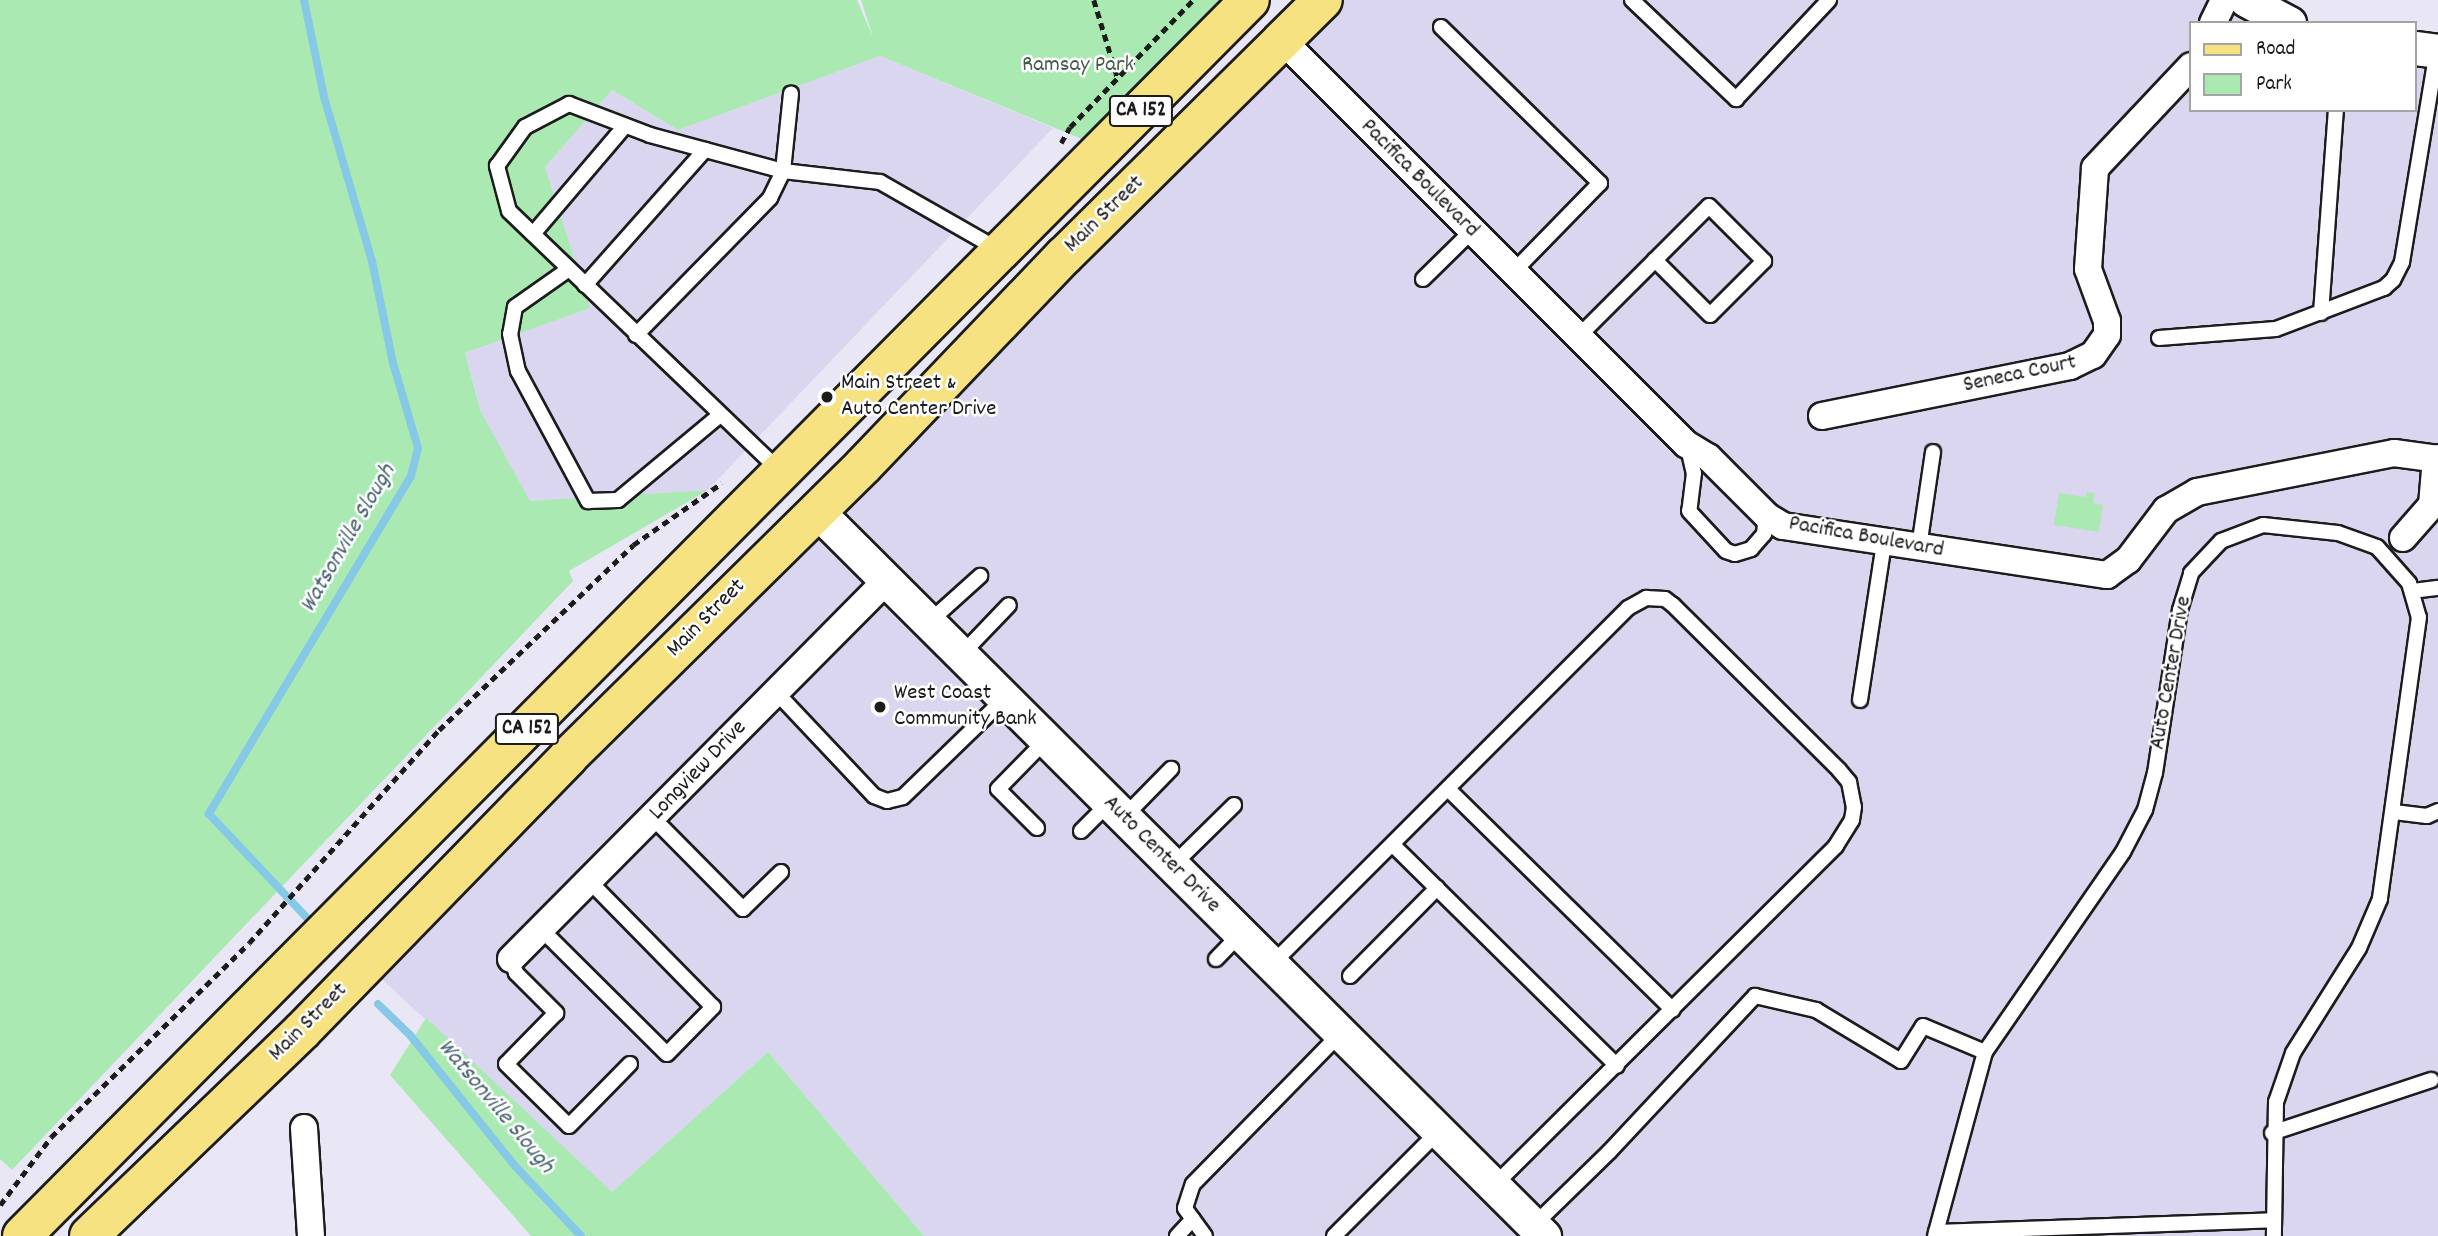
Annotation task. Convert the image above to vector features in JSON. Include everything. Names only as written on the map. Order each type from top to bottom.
[{"type":"main road","name":"CA 152","points":[[22,1236],[1250,0]]},
{"type":"main road","name":"Main Street","points":[[89,1236],[302,1031],[568,757],[817,511],[1064,256],[1323,0]]},
{"type":"main road","name":"Auto Center Drive","points":[[781,472],[817,511]]},
{"type":"street","points":[[2214,21],[2224,0]]},
{"type":"street","points":[[2246,0],[2285,21]]},
{"type":"street","name":"Pacifica Boulevard","points":[[1283,41],[1471,232],[1686,444],[1708,457],[1772,527],[2106,575],[2128,560],[2166,510],[2197,492],[2394,453],[2437,458]]},
{"type":"street","name":"Seneca Court","points":[[1822,416],[2070,366],[2094,355],[2106,335],[2107,321],[2088,269],[2095,168],[2190,67]]},
{"type":"street","points":[[2403,538],[2432,505],[2437,458]]},
{"type":"street","name":"Auto Center Drive","points":[[817,511],[885,582],[1538,1231]]},
{"type":"street","name":"Longview Drive","points":[[512,959],[885,582]]},
{"type":"street","points":[[304,1128],[311,1236]]},
{"type":"lane","points":[[1632,0],[1736,99],[1829,0]]},
{"type":"lane","points":[[1441,27],[1600,183],[1513,272]]},
{"type":"lane","points":[[2160,338],[2276,329],[2384,288],[2399,270],[2430,50]]},
{"type":"lane","points":[[636,335],[771,198],[783,171],[791,93]]},
{"type":"lane","points":[[781,472],[509,211],[497,166],[525,127],[569,104],[625,126],[783,171],[880,182],[1000,251]]},
{"type":"lane","points":[[2320,313],[2336,112]]},
{"type":"lane","points":[[533,234],[625,126]]},
{"type":"lane","points":[[585,285],[705,150]]},
{"type":"lane","points":[[1578,337],[1655,260],[1709,206],[1765,261],[1710,315],[1655,260]]},
{"type":"lane","points":[[1423,279],[1471,232]]},
{"type":"lane","points":[[569,269],[515,307],[510,334],[518,371],[588,501],[618,500],[720,415]]},
{"type":"lane","points":[[1686,444],[1694,464],[1689,505],[1696,523],[1730,554],[1747,551],[1772,527]]},
{"type":"lane","points":[[1919,547],[1933,452]]},
{"type":"lane","name":"Auto Center Drive","points":[[1936,1234],[1985,1052],[2123,852],[2145,810],[2155,773],[2180,610],[2200,561],[2221,541],[2248,528],[2309,528],[2354,537],[2377,548],[2395,564],[2412,591],[2418,633],[2394,812],[2374,915],[2293,1053],[2276,1102],[2272,1133],[2274,1236]]},
{"type":"lane","points":[[1860,700],[1884,543]]},
{"type":"lane","points":[[928,624],[980,576]]},
{"type":"lane","points":[[2412,591],[2438,588]]},
{"type":"lane","points":[[1271,965],[1394,846],[1628,608],[1656,597],[1682,614],[1839,770],[1849,782],[1854,807],[1849,827],[1836,846],[1493,1187]]},
{"type":"lane","points":[[960,655],[1009,605]]},
{"type":"lane","points":[[776,692],[874,796],[887,801],[903,797],[1004,699]]},
{"type":"lane","points":[[1037,828],[998,789],[1046,740]]},
{"type":"lane","points":[[1081,831],[1116,810],[1171,769]]},
{"type":"lane","points":[[1448,789],[1673,1010]]},
{"type":"lane","points":[[1172,866],[1234,805]]},
{"type":"lane","points":[[2394,812],[2427,816],[2438,811]]},
{"type":"lane","points":[[653,818],[743,909],[781,872]]},
{"type":"lane","points":[[1394,846],[1617,1066]]},
{"type":"lane","points":[[541,929],[667,1054],[713,1007],[590,882]]},
{"type":"lane","points":[[1350,975],[1437,888]]},
{"type":"lane","points":[[1216,959],[1240,934]]},
{"type":"lane","points":[[512,959],[516,973],[556,1013],[506,1063],[569,1126],[630,1064]]},
{"type":"lane","points":[[1538,1231],[1755,996],[1816,1010],[1901,1061],[1923,1026],[1985,1052]]},
{"type":"lane","points":[[1205,1236],[1185,1208],[1193,1184],[1340,1034]]},
{"type":"lane","points":[[2272,1133],[2431,1080]]},
{"type":"lane","points":[[1334,1236],[1438,1132]]},
{"type":"lane","points":[[1177,1236],[1193,1219]]},
{"type":"lane","points":[[1936,1234],[2274,1220]]},
{"type":"path","points":[[1094,0],[1133,120]]},
{"type":"path","points":[[0,1205],[51,1137],[248,943],[439,730],[633,545],[735,475]]},
{"type":"shaded area","points":[[1345,0],[2284,0],[2285,12],[2309,21],[2190,21],[2190,112],[2417,112],[2417,59],[2438,65],[2438,1236],[924,1236],[768,1052],[612,1192],[375,973]]},
{"type":"shaded area","points":[[880,56],[1053,128],[708,490],[507,503],[465,353],[589,308],[545,167],[612,90],[678,130]]},
{"type":"green space","name":"Ramsay Park","points":[[0,0],[857,0],[873,37],[861,0],[1237,0],[1094,144],[880,56],[678,130],[612,90],[545,167],[590,308],[465,353],[481,412],[530,501],[708,490],[569,571],[573,581],[12,1170],[0,1159]]},
{"type":"green space","points":[[2087,492],[2095,493],[2093,503],[2103,505],[2099,532],[2054,525],[2059,493],[2086,497]]},
{"type":"green space","points":[[426,1018],[612,1192],[768,1052],[924,1236],[531,1236],[390,1075]]},
{"type":"waterway","name":"Watsonville Slough","points":[[304,0],[324,97],[372,261],[393,363],[418,448],[411,476],[209,814],[307,918]]},
{"type":"waterway","name":"Watsonville Slough","points":[[378,1004],[410,1035],[515,1166],[581,1236]]},
{"type":"place","name":"Main Street & Auto Center Drive","points":[[827,397]]},
{"type":"place","name":"West Coast Community Bank","points":[[880,707]]}]
